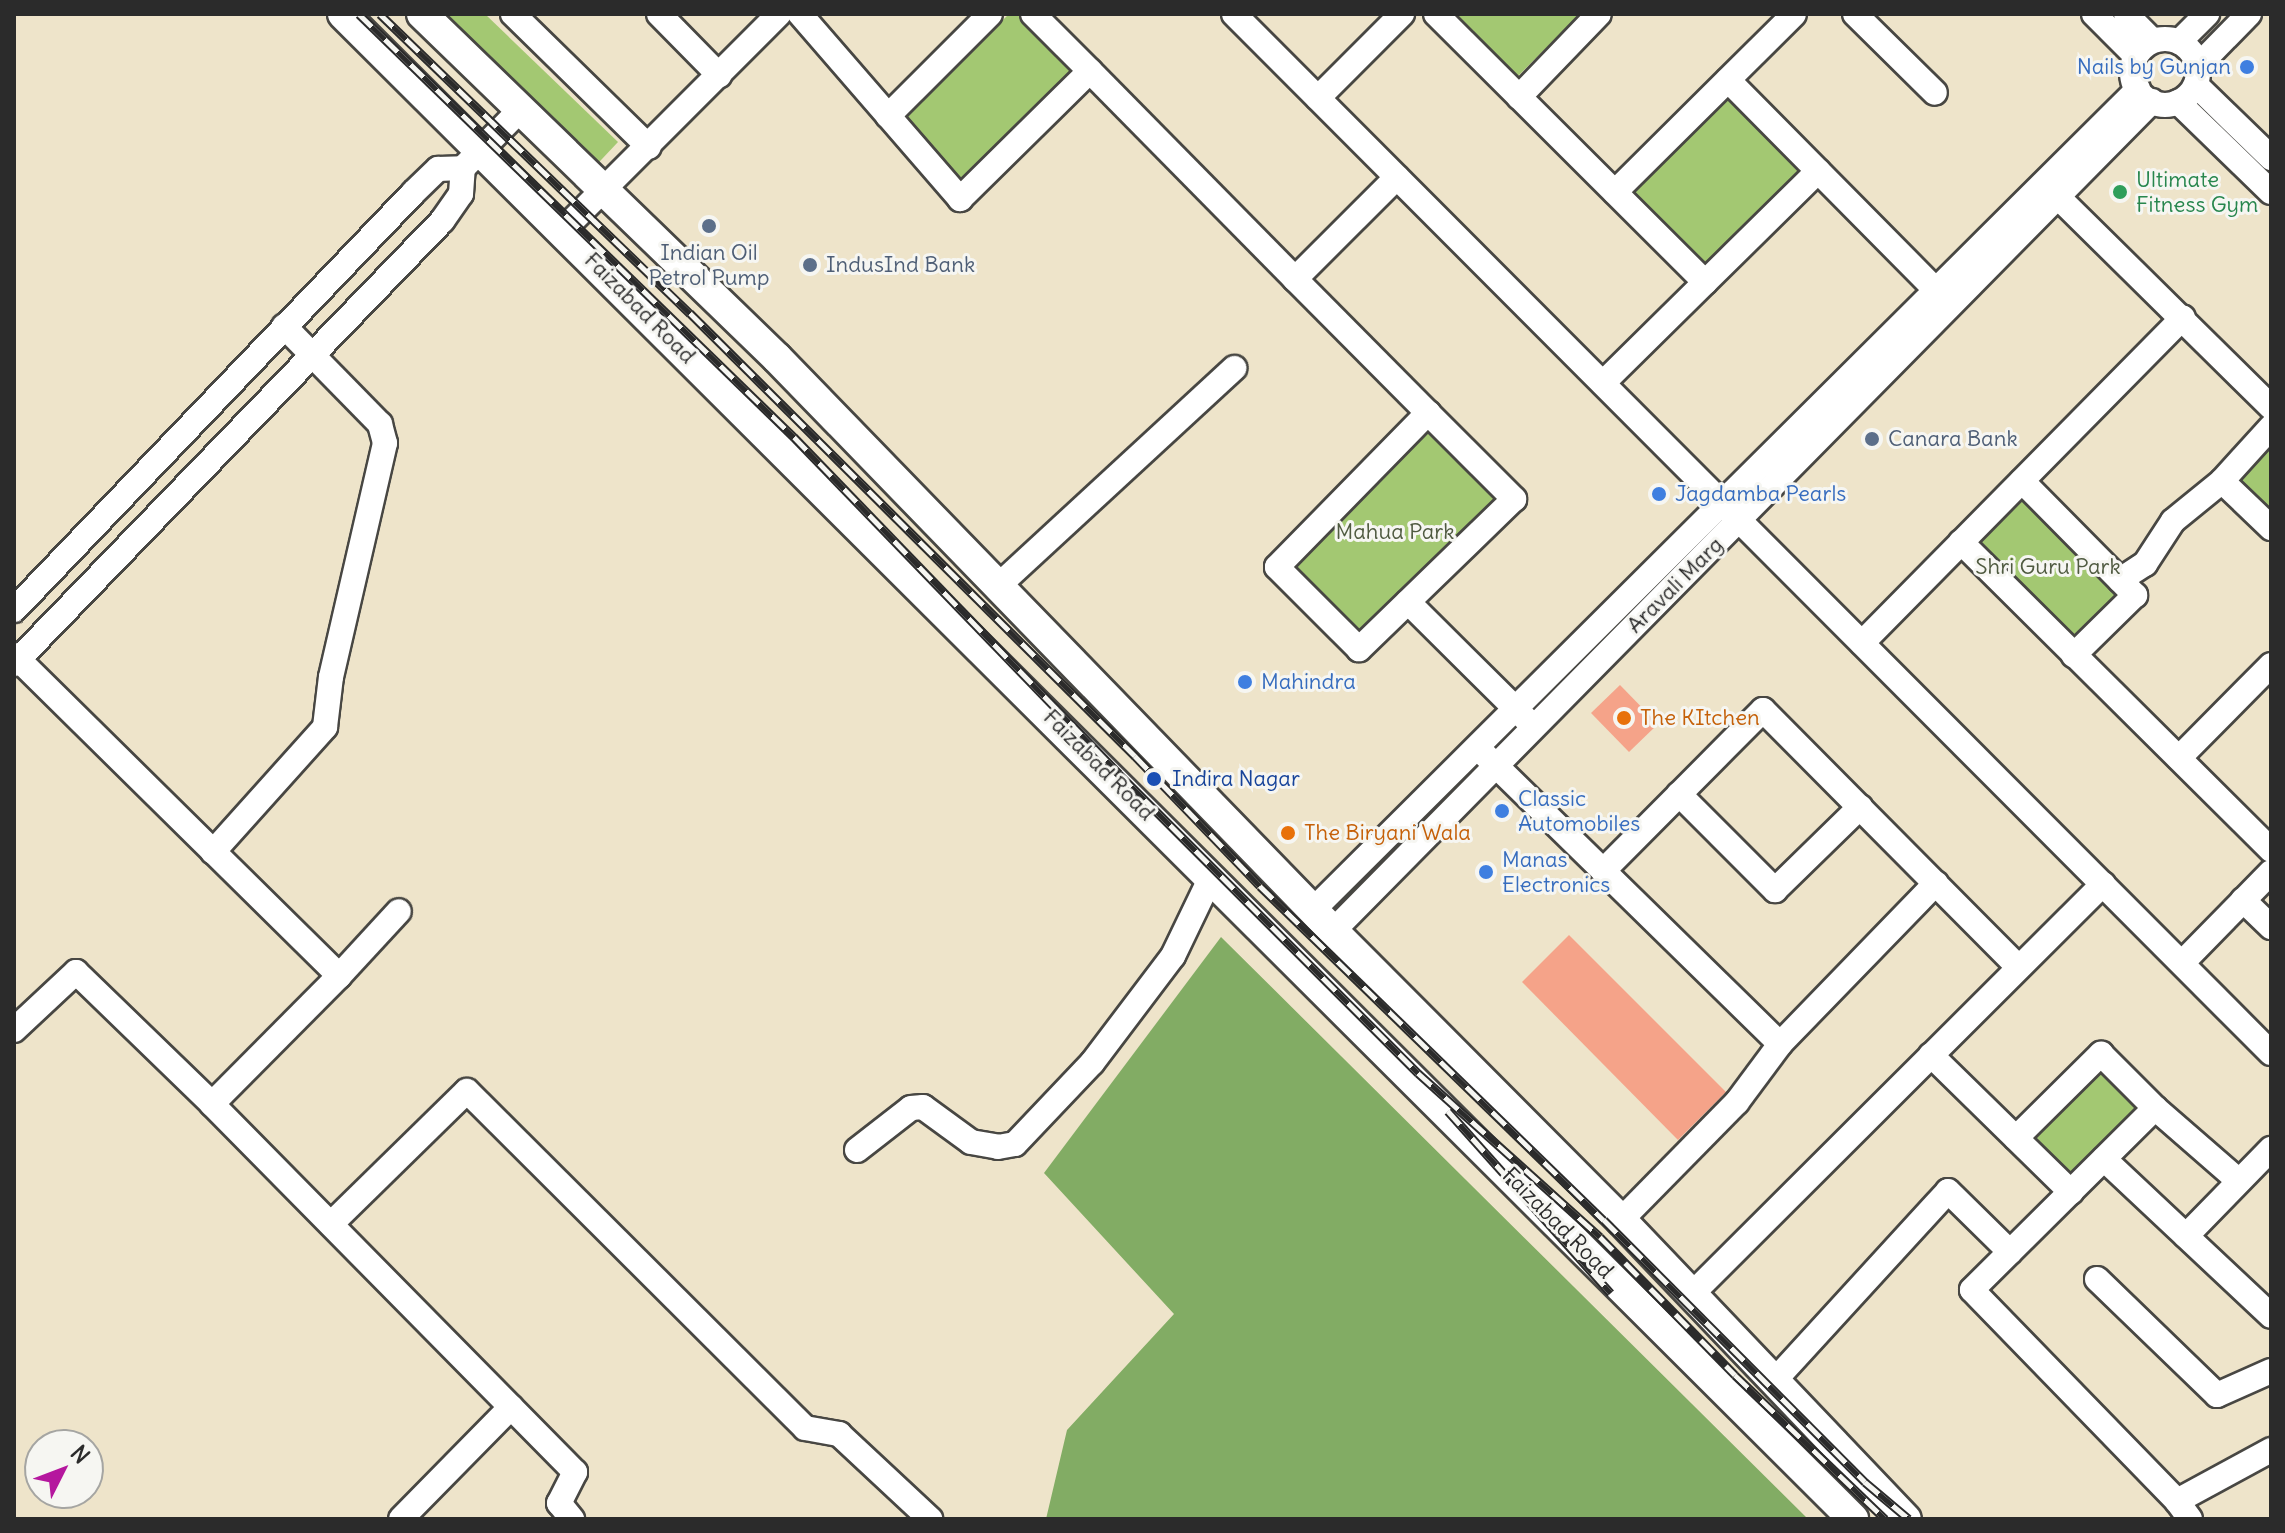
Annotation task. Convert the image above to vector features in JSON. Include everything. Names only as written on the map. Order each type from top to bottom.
[{"type":"main road","name":"Faizabad Road","points":[[343,14],[472,159],[563,230],[1853,1519]]},
{"type":"main road","name":"Faizabad Road","points":[[422,14],[777,358],[1323,920],[1621,1220],[1906,1519]]},
{"type":"street","points":[[513,14],[649,147]]},
{"type":"street","points":[[659,14],[719,75]]},
{"type":"street","points":[[563,230],[779,14]]},
{"type":"street","points":[[800,14],[960,199],[1090,71]]},
{"type":"street","points":[[888,116],[990,14]]},
{"type":"street","points":[[1033,14],[1514,499],[1359,649],[1277,567],[1428,413]]},
{"type":"street","points":[[1234,14],[2271,1053]]},
{"type":"street","points":[[1318,98],[1402,14]]},
{"type":"street","points":[[1436,14],[1705,282]]},
{"type":"street","points":[[1519,97],[1599,14]]},
{"type":"street","points":[[1615,192],[1794,14]]},
{"type":"street","points":[[1855,14],[1935,93]]},
{"type":"street","points":[[2094,14],[2145,48],[2179,42],[2207,14]]},
{"type":"street","points":[[2126,14],[2145,48]]},
{"type":"street","points":[[2145,48],[2133,71],[2145,95],[2191,84],[2249,14]]},
{"type":"street","points":[[2179,42],[2193,54],[2191,84],[2271,192]]},
{"type":"street","points":[[1728,80],[1944,298]]},
{"type":"street","points":[[2191,84],[2271,158]]},
{"type":"street","name":"Aravali Marg","points":[[1944,298],[2058,197],[2145,95]]},
{"type":"street","name":"Aravali Marg","points":[[1323,920],[1496,766],[1526,719],[2145,95]]},
{"type":"street","points":[[339,976],[15,659],[442,221],[461,194],[472,159],[519,111]]},
{"type":"street","points":[[14,610],[438,169],[472,159]]},
{"type":"street","points":[[1603,383],[1818,171]]},
{"type":"street","points":[[1295,279],[1397,177]]},
{"type":"street","points":[[2058,197],[2271,407]]},
{"type":"street","points":[[1862,643],[2183,318]]},
{"type":"street","points":[[213,852],[325,727],[331,677],[385,443],[380,424],[284,326]]},
{"type":"street","points":[[997,587],[1234,368]]},
{"type":"street","points":[[2120,580],[2145,564],[2173,521],[2222,481],[2271,427]]},
{"type":"street","points":[[2022,481],[2135,595],[2074,655]]},
{"type":"street","points":[[2222,481],[2271,528]]},
{"type":"street","points":[[1961,542],[2271,850]]},
{"type":"street","points":[[1408,602],[1526,719]]},
{"type":"street","points":[[2179,758],[2271,665]]},
{"type":"street","points":[[1603,871],[1763,710],[2019,968]]},
{"type":"street","name":"Aravali Marg","points":[[1323,920],[1478,749],[1526,719]]},
{"type":"street","points":[[1478,749],[1780,1044]]},
{"type":"street","points":[[1679,794],[1775,890],[1860,807]]},
{"type":"street","points":[[2182,963],[2271,872]]},
{"type":"street","points":[[857,1150],[911,1108],[923,1107],[971,1142],[998,1147],[1015,1144],[1092,1063],[1173,956],[1211,877]]},
{"type":"street","points":[[1621,1220],[1737,1102],[1780,1044],[1936,883]]},
{"type":"street","points":[[1691,1295],[2103,884]]},
{"type":"street","points":[[2243,900],[2271,927]]},
{"type":"street","points":[[212,1104],[399,911]]},
{"type":"street","points":[[14,1030],[76,972],[212,1104],[575,1472],[559,1503],[572,1519]]},
{"type":"street","points":[[2016,1138],[2101,1054],[2155,1108],[2239,1181]]},
{"type":"street","points":[[1931,1055],[2071,1192]]},
{"type":"street","points":[[331,1224],[467,1091],[805,1428],[839,1434],[930,1519]]},
{"type":"street","points":[[2155,1108],[1972,1290],[2183,1510],[2271,1450]]},
{"type":"street","points":[[2186,1236],[2271,1149]]},
{"type":"street","points":[[2104,1159],[2271,1316]]},
{"type":"street","points":[[1775,1380],[1948,1191],[2010,1252]]},
{"type":"street","points":[[2097,1279],[2217,1395],[2271,1371]]},
{"type":"street","points":[[401,1519],[511,1407]]},
{"type":"green space","points":[[418,14],[485,14],[618,142],[586,176]]},
{"type":"green space","points":[[1009,14],[1019,14],[1074,71],[961,183],[903,118]]},
{"type":"green space","points":[[1452,14],[1578,14],[1579,15],[1516,78]]},
{"type":"green space","points":[[1730,94],[1803,169],[1702,266],[1630,192]]},
{"type":"green space","name":"Mahua Park","points":[[1430,427],[1499,497],[1359,637],[1290,567]]},
{"type":"green space","points":[[2271,447],[2271,513],[2238,481]]},
{"type":"green space","name":"Shri Guru Park","points":[[2020,494],[2120,595],[2076,639],[1976,538]]},
{"type":"green space","points":[[1221,937],[1808,1519],[1046,1519],[1067,1430],[1174,1314],[1044,1173]]},
{"type":"green space","points":[[2102,1064],[2146,1109],[2072,1183],[2028,1138]]},
{"type":"building","name":"The KItchen","points":[[1620,685],[1658,724],[1629,752],[1591,713]]},
{"type":"building","points":[[1569,935],[1726,1092],[1678,1140],[1522,982]]},
{"type":"railway","points":[[359,14],[794,437],[1119,774],[1418,1073],[1600,1237],[1735,1375],[1885,1519]]},
{"type":"railway","points":[[380,14],[690,313],[1135,756],[1260,886],[1604,1220],[1865,1482],[1909,1519]]},
{"type":"railway","points":[[1448,1111],[1611,1293]]},
{"type":"place","name":"Nails by Gunjan","points":[[2247,67]]},
{"type":"place","name":"Ultimate Fitness Gym","points":[[2120,192]]},
{"type":"place","name":"Indian Oil Petrol Pump","points":[[709,226]]},
{"type":"place","name":"IndusInd Bank","points":[[810,265]]},
{"type":"place","name":"Canara Bank","points":[[1872,439]]},
{"type":"place","name":"Jagdamba Pearls","points":[[1659,494]]},
{"type":"place","name":"Mahindra","points":[[1245,682]]},
{"type":"place","name":"The KItchen","points":[[1624,718]]},
{"type":"place","name":"Indira Nagar","points":[[1154,779]]},
{"type":"place","name":"Classic Automobiles","points":[[1502,811]]},
{"type":"place","name":"The Biryani Wala","points":[[1288,833]]},
{"type":"place","name":"Manas Electronics","points":[[1486,872]]}]
